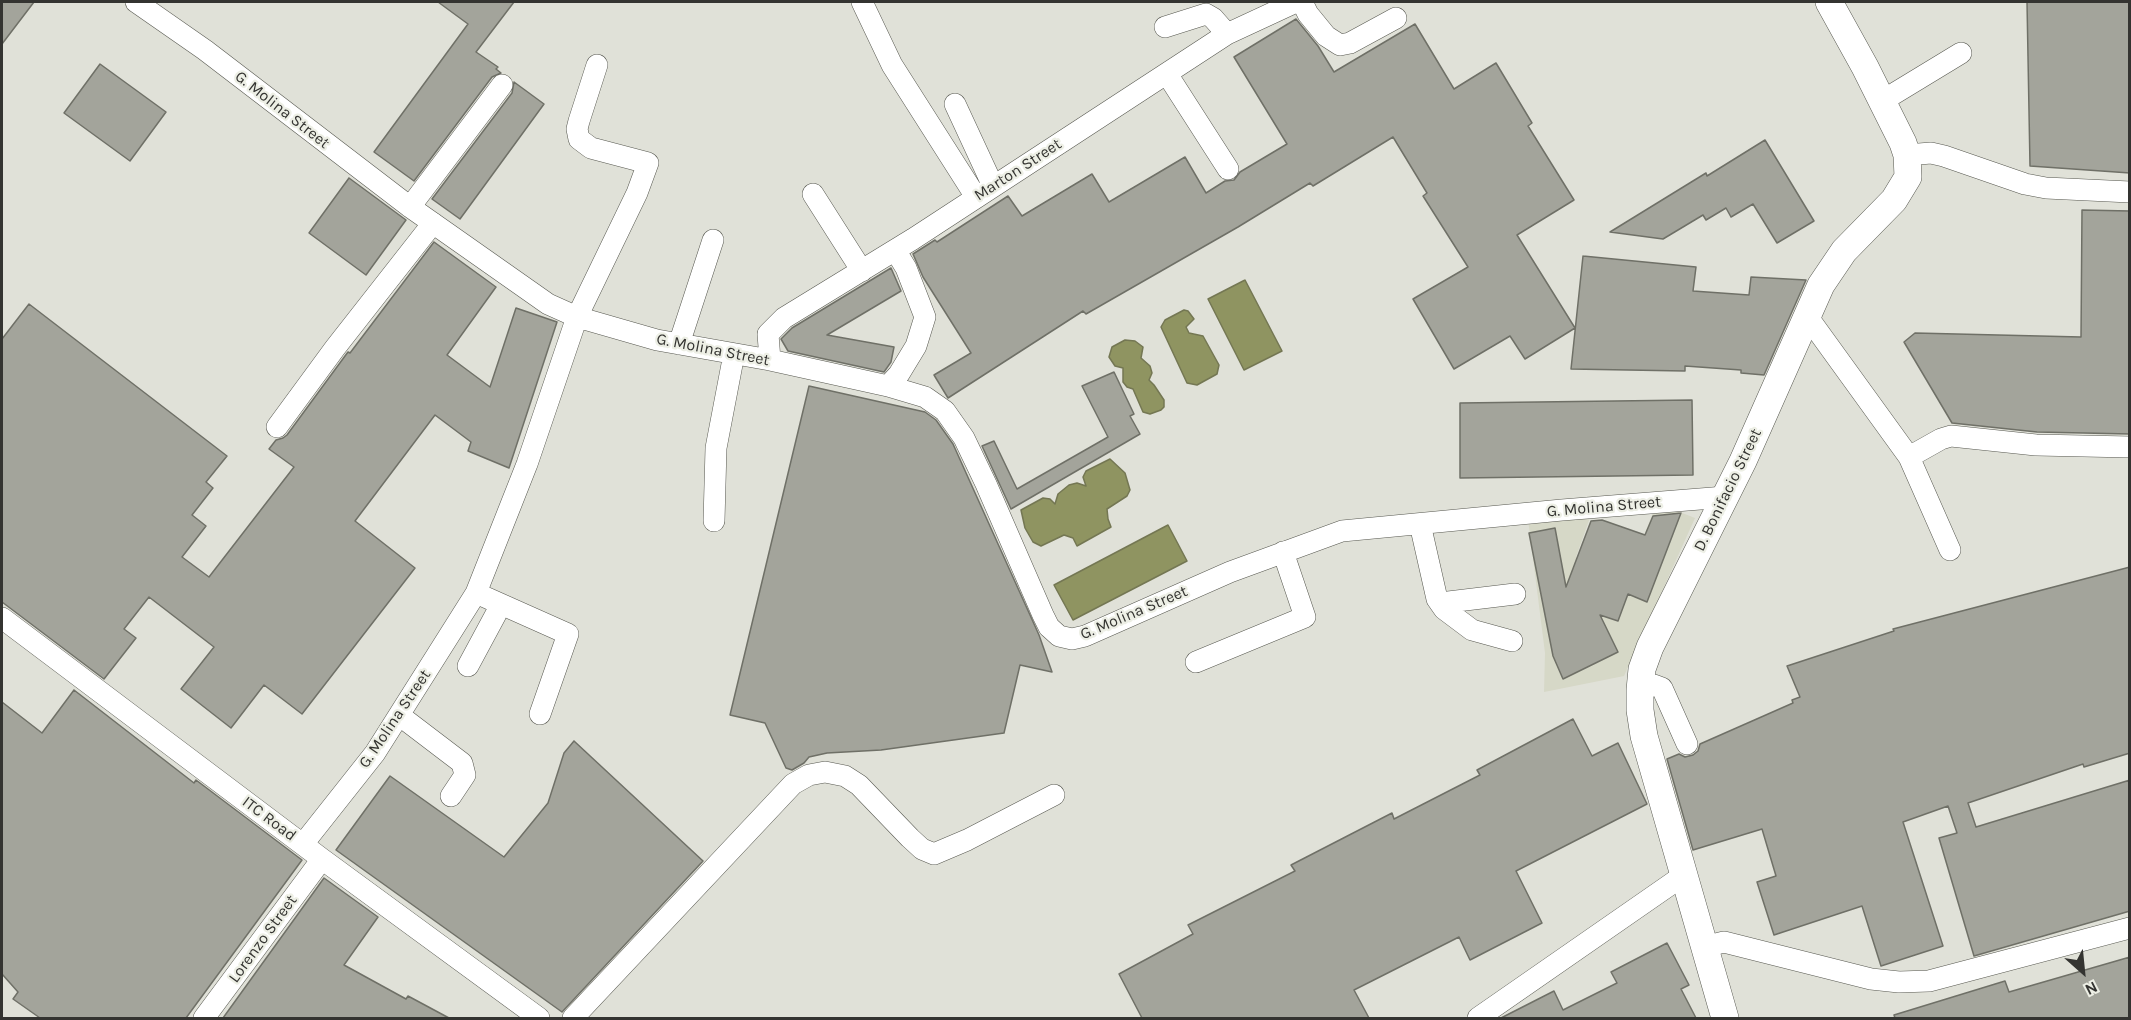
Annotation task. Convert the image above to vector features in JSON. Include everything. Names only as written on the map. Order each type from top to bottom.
[{"type":"main road","name":"D. Bonifacio Street","points":[[1725,1018],[1644,736],[1640,710],[1642,669],[1650,647],[1757,430],[1821,285],[1855,238],[1894,200],[1908,177],[1907,154],[1882,101],[1829,2]]},
{"type":"street","name":"G. Molina Street","points":[[136,2],[205,50],[410,207],[548,304],[577,317],[657,340],[770,360],[888,386],[925,397],[945,411],[964,438],[1043,615],[1049,627],[1059,636],[1072,639],[1085,636],[1250,559],[1283,552],[1342,531],[1725,497]]},
{"type":"street","points":[[862,2],[892,65],[985,191]]},
{"type":"street","name":"Marton Street","points":[[770,360],[768,334],[784,318],[895,250],[1227,34],[1296,2]]},
{"type":"street","points":[[1302,2],[1308,14],[1326,36],[1340,45],[1350,43],[1396,18]]},
{"type":"street","points":[[1165,27],[1206,14],[1213,18],[1227,34]]},
{"type":"street","points":[[1882,101],[1961,53]]},
{"type":"street","points":[[577,317],[637,193],[648,163],[591,147],[579,138],[577,129],[597,65]]},
{"type":"street","points":[[1167,74],[1227,169]]},
{"type":"street","points":[[410,207],[502,85]]},
{"type":"street","points":[[955,104],[985,191]]},
{"type":"street","points":[[1907,154],[1931,153],[1944,156],[2025,184],[2046,188],[2130,192]]},
{"type":"street","points":[[813,194],[861,271]]},
{"type":"street","points":[[277,427],[335,348],[433,223]]},
{"type":"street","points":[[680,344],[713,240]]},
{"type":"street","points":[[888,386],[899,374],[916,346],[925,317],[906,268],[895,250]]},
{"type":"street","points":[[1807,316],[1909,456],[1950,550]]},
{"type":"street","name":"G. Molina Street","points":[[303,844],[375,753],[472,598],[527,464],[577,317]]},
{"type":"street","points":[[714,521],[716,448],[734,354]]},
{"type":"street","points":[[1909,456],[1951,436],[2036,446],[2130,447]]},
{"type":"street","points":[[1420,524],[1432,582],[1440,603],[1459,622],[1472,630],[1512,641]]},
{"type":"street","points":[[1196,662],[1305,617],[1283,552]]},
{"type":"street","points":[[1440,603],[1515,594]]},
{"type":"street","points":[[472,598],[496,614],[518,622]]},
{"type":"street","points":[[472,598],[568,634],[540,714]]},
{"type":"street","points":[[468,666],[496,614]]},
{"type":"street","name":"ITC Road","points":[[2,618],[322,859],[539,1018]]},
{"type":"street","points":[[1640,690],[1654,685],[1662,688],[1687,744]]},
{"type":"street","points":[[399,715],[462,763],[465,775],[451,796]]},
{"type":"street","points":[[573,1018],[793,784],[809,775],[825,772],[845,776],[859,785],[922,849],[934,854],[957,845],[1054,795]]},
{"type":"street","name":"Lorenzo Street","points":[[204,1018],[322,859]]},
{"type":"street","points":[[1478,1018],[1684,875]]},
{"type":"street","points":[[1704,947],[1724,942],[1871,980],[1929,981],[2130,928]]},
{"type":"shaded area","points":[[1245,280],[1282,351],[1244,370],[1208,299]]},
{"type":"shaded area","points":[[1184,310],[1188,311],[1194,319],[1186,327],[1189,333],[1203,336],[1219,365],[1217,374],[1197,385],[1187,383],[1161,327],[1165,320]]},
{"type":"shaded area","points":[[1125,340],[1135,341],[1143,347],[1141,358],[1150,366],[1152,373],[1149,380],[1164,400],[1164,407],[1161,410],[1150,414],[1143,412],[1133,389],[1127,387],[1123,382],[1123,368],[1115,366],[1109,357],[1112,347]]},
{"type":"shaded area","points":[[1110,459],[1125,473],[1130,490],[1127,496],[1107,509],[1111,527],[1077,546],[1073,538],[1064,535],[1041,546],[1033,542],[1025,528],[1021,510],[1043,498],[1050,499],[1055,504],[1058,494],[1069,485],[1077,483],[1086,486],[1083,477],[1086,471]]},
{"type":"shaded area","points":[[1657,503],[1695,518],[1624,676],[1544,692],[1545,653],[1528,519],[1592,512],[1576,557],[1628,575]]},
{"type":"shaded area","points":[[1168,525],[1187,561],[1073,620],[1054,585]]},
{"type":"building","points":[[2,2],[34,2],[2,44]]},
{"type":"building","points":[[438,2],[514,2],[476,52],[498,67],[496,69],[501,73],[492,77],[414,181],[374,152],[468,24]]},
{"type":"building","points":[[2027,2],[2130,2],[2130,173],[2030,166]]},
{"type":"building","points":[[1296,19],[1318,46],[1334,72],[1415,24],[1454,89],[1496,63],[1532,123],[1528,126],[1574,200],[1517,235],[1575,328],[1525,359],[1510,336],[1454,369],[1413,299],[1468,267],[1423,196],[1427,193],[1393,137],[1313,186],[1310,183],[1086,314],[1083,311],[948,398],[934,375],[971,353],[923,277],[913,254],[935,240],[937,242],[1008,196],[1022,216],[1092,174],[1109,202],[1185,157],[1206,193],[1225,181],[1234,180],[1240,172],[1287,144],[1234,57]]},
{"type":"building","points":[[100,64],[166,112],[130,161],[64,113]]},
{"type":"building","points":[[514,82],[544,104],[460,219],[432,199],[512,93]]},
{"type":"building","points":[[1765,140],[1814,221],[1777,243],[1753,204],[1731,217],[1726,208],[1706,220],[1703,215],[1663,239],[1610,232],[1706,173],[1707,176]]},
{"type":"building","points":[[349,178],[406,220],[366,275],[309,233]]},
{"type":"building","points":[[2082,210],[2130,211],[2130,434],[2037,432],[1952,423],[1904,342],[1915,333],[2081,337]]},
{"type":"building","points":[[434,242],[496,287],[447,355],[490,387],[516,308],[557,322],[509,468],[468,451],[471,442],[435,415],[355,521],[415,568],[302,714],[264,685],[231,728],[181,689],[214,647],[149,597],[124,629],[136,638],[104,679],[2,602],[2,339],[29,304],[227,456],[206,482],[213,488],[192,515],[206,526],[182,557],[209,577],[294,467],[269,449],[276,440],[287,435]]},
{"type":"building","points":[[1583,256],[1696,267],[1693,291],[1749,295],[1751,277],[1806,280],[1764,375],[1741,373],[1741,370],[1685,366],[1685,371],[1571,369]]},
{"type":"building","points":[[891,268],[901,291],[827,335],[894,347],[891,362],[884,372],[788,351],[781,339],[792,328]]},
{"type":"building","points":[[1114,372],[1134,414],[1130,416],[1140,434],[1011,509],[982,446],[994,441],[1017,489],[1108,437],[1082,386]]},
{"type":"building","points":[[809,386],[925,412],[936,420],[953,444],[1039,635],[1052,672],[1020,665],[1004,733],[881,750],[827,753],[809,757],[792,770],[786,768],[765,723],[730,715]]},
{"type":"building","points":[[1692,400],[1693,475],[1460,478],[1460,403]]},
{"type":"building","points":[[1681,513],[1647,602],[1628,594],[1618,621],[1600,615],[1618,652],[1563,679],[1553,656],[1529,533],[1555,528],[1566,587],[1591,521],[1602,520],[1645,535],[1653,516]]},
{"type":"building","points":[[2130,567],[2130,753],[2084,767],[2083,764],[1968,803],[1976,827],[2130,780],[2130,911],[1974,956],[1939,838],[1957,833],[1948,806],[1903,822],[1943,946],[1881,966],[1862,906],[1774,935],[1757,882],[1776,876],[1762,829],[1693,850],[1667,759],[1679,754],[1685,757],[1693,755],[1698,751],[1700,744],[1793,703],[1792,700],[1800,697],[1787,666],[1894,631],[1893,629]]},
{"type":"building","points":[[74,690],[194,783],[196,780],[302,860],[186,1018],[40,1018],[13,999],[18,992],[2,974],[2,702],[42,733]]},
{"type":"building","points":[[1573,719],[1592,756],[1618,743],[1647,804],[1516,871],[1542,923],[1470,960],[1459,937],[1354,990],[1369,1018],[1142,1018],[1119,974],[1193,934],[1188,925],[1295,871],[1291,865],[1392,813],[1394,819],[1480,775],[1477,770]]},
{"type":"building","points":[[574,741],[703,861],[562,1012],[336,850],[390,776],[504,857],[548,803],[564,753]]},
{"type":"building","points":[[324,878],[378,917],[344,965],[406,999],[408,996],[449,1018],[223,1018]]},
{"type":"building","points":[[1667,943],[1689,985],[1681,989],[1696,1018],[1501,1018],[1554,991],[1563,1010],[1617,983],[1611,972]]},
{"type":"building","points":[[2130,957],[2130,1018],[1895,1018],[1894,1015],[2005,981],[2009,992]]}]
